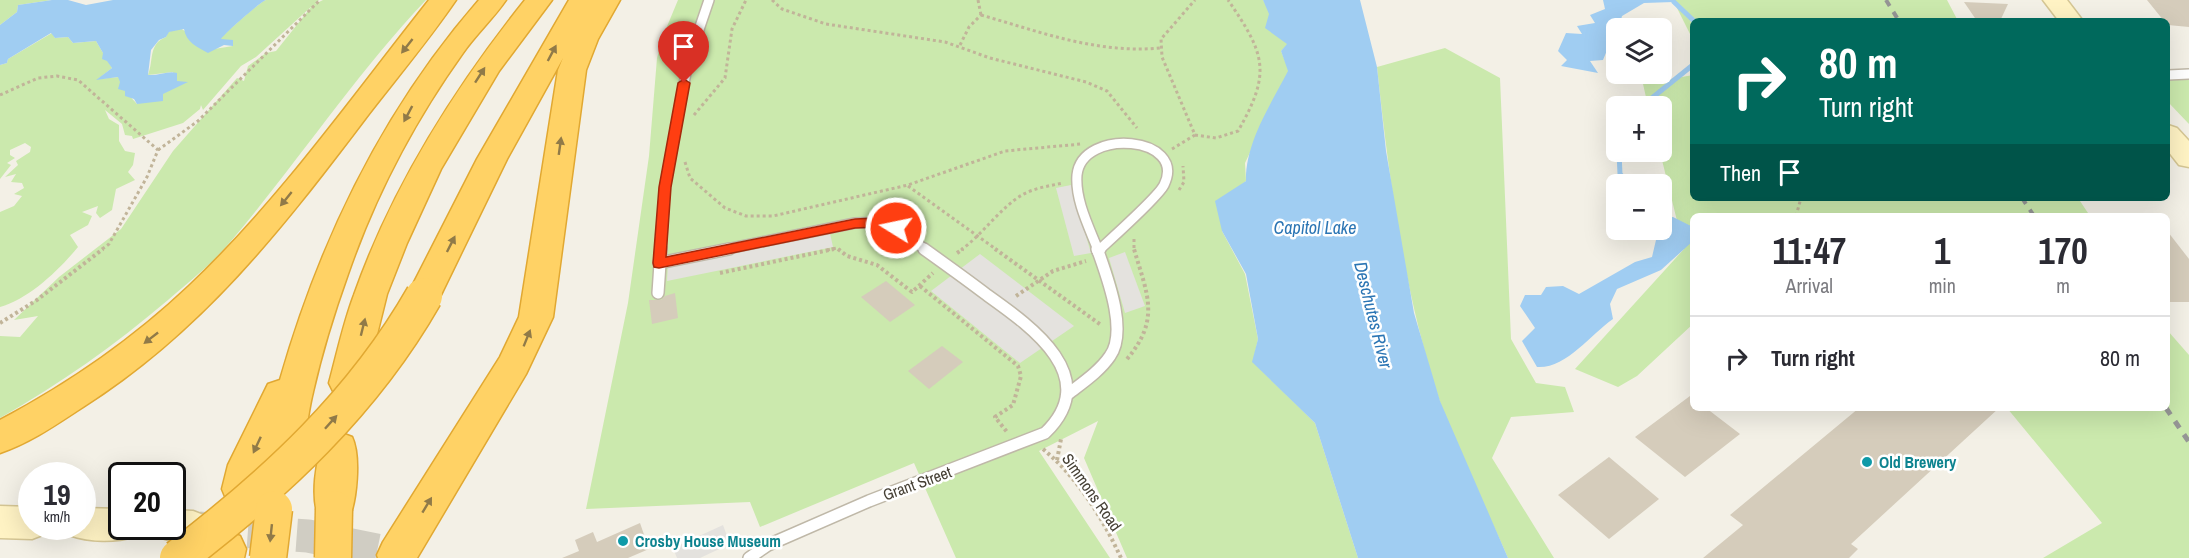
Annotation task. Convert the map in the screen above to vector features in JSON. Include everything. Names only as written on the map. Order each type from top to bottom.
[{"type":"highway","points":[[2,437],[112,367],[166,327],[200,296],[233,262],[301,181],[443,0]]},
{"type":"highway","points":[[283,451],[297,380],[318,316],[367,190],[415,101],[452,47],[493,0]]},
{"type":"highway","points":[[347,383],[374,284],[432,155],[486,67],[539,0]]},
{"type":"highway","points":[[186,535],[231,516],[322,433],[376,371],[424,296],[492,159],[582,0]]},
{"type":"highway","points":[[394,555],[514,364],[536,317],[572,70],[584,39],[607,0]]},
{"type":"highway","points":[[241,489],[247,465],[318,316]]},
{"type":"highway","points":[[333,558],[339,448]]},
{"type":"highway","points":[[268,558],[274,508]]},
{"type":"main road","points":[[2055,0],[2069,18]]},
{"type":"main road","points":[[2170,136],[2189,158]]},
{"type":"main road","points":[[0,522],[18,523]]},
{"type":"lane","points":[[658,293],[665,187],[688,62],[709,0]]},
{"type":"lane","points":[[2170,75],[2189,74]]},
{"type":"lane","points":[[1068,394],[1113,353],[1119,336],[1095,256],[1077,185],[1078,167],[1102,146],[1118,142],[1153,149],[1164,156],[1169,166],[1169,176],[1164,186],[1095,256]]},
{"type":"lane","points":[[659,263],[855,224],[877,222],[896,228],[1039,333],[1065,375],[1068,394]]},
{"type":"lane","name":"Grant Street","points":[[749,558],[768,545],[869,501],[1045,433],[1059,422],[1064,413],[1068,394]]},
{"type":"path","points":[[0,323],[37,300],[109,244],[147,177],[158,150],[198,121],[320,0]]},
{"type":"path","points":[[689,123],[725,78],[732,29],[746,0]]},
{"type":"path","points":[[772,0],[782,9],[826,24],[960,45],[990,58],[1099,87],[1114,98],[1131,126],[1140,131]]},
{"type":"path","points":[[978,0],[981,15]]},
{"type":"path","points":[[1195,0],[1161,39],[1160,48],[1195,135]]},
{"type":"path","points":[[1177,154],[1170,148],[1195,135],[1216,138],[1238,131],[1255,103],[1262,66],[1257,46],[1228,0]]},
{"type":"path","points":[[960,45],[969,27],[981,15]]},
{"type":"path","points":[[981,15],[1092,46],[1143,51],[1160,48]]},
{"type":"path","points":[[0,95],[38,75],[63,75],[78,80],[158,150]]},
{"type":"path","points":[[684,158],[690,178],[705,194],[725,208],[746,216],[773,216],[908,185],[1005,151],[1088,144],[1078,152]]},
{"type":"path","points":[[1177,194],[1185,173],[1182,162]]},
{"type":"path","points":[[957,254],[978,238],[1020,196],[1035,189],[1068,182]]},
{"type":"path","points":[[908,185],[1099,325],[1109,327]]},
{"type":"path","points":[[1119,366],[1133,353],[1149,326],[1152,311],[1133,245],[1135,234]]},
{"type":"path","points":[[720,273],[837,248],[847,256],[877,265],[912,292],[933,272]]},
{"type":"path","points":[[1011,300],[1053,271],[1095,256]]},
{"type":"path","points":[[920,286],[1018,366],[1021,376],[1013,405],[995,417],[1006,432]]},
{"type":"path","points":[[1057,460],[1061,437]]},
{"type":"path","name":"Simmons Road","points":[[1038,445],[1057,460],[1103,522],[1121,558]]},
{"type":"green space","points":[[0,0],[52,0],[18,5],[17,12],[0,25]]},
{"type":"green space","points":[[266,0],[319,0],[315,4],[323,0],[426,0],[375,58],[256,211],[217,257],[128,333],[66,378],[0,418],[0,336],[20,337],[38,316],[14,320],[59,277],[121,229],[173,151],[237,78],[244,81],[248,66],[266,53],[276,51],[312,6],[256,57],[241,66],[203,110],[201,105],[200,109],[183,123],[133,139],[132,136],[125,135],[122,124],[105,110],[109,119],[119,125],[119,141],[125,151],[135,153],[133,165],[128,172],[135,180],[116,189],[112,210],[100,218],[96,213],[98,206],[82,212],[92,216],[88,225],[70,235],[78,247],[53,274],[32,291],[0,307],[0,212],[14,206],[22,196],[14,194],[24,188],[22,183],[11,182],[16,174],[5,177],[18,165],[16,161],[30,152],[31,147],[25,143],[10,150],[10,155],[15,158],[7,163],[11,165],[0,179],[0,65],[7,63],[8,59],[52,33],[55,38],[68,37],[73,43],[96,41],[112,68],[98,79],[119,77],[125,91],[137,104],[185,82],[177,82],[173,72],[148,75],[154,48],[168,32],[180,28],[214,49],[233,46],[220,39]]},
{"type":"green space","points":[[678,0],[1263,0],[1288,44],[1281,51],[1289,71],[1245,163],[1246,181],[1231,193],[1222,231],[1245,274],[1258,339],[1253,362],[1315,423],[1358,558],[1127,558],[1084,458],[1098,421],[1039,451],[1110,558],[956,558],[914,463],[760,527],[750,502],[586,509],[628,303],[649,156],[657,58],[663,36]]},
{"type":"green space","points":[[1673,0],[1947,0],[1956,18],[1690,18],[1690,34]]},
{"type":"green space","points":[[1445,48],[1500,78],[1511,339],[1536,383],[1565,387],[1574,412],[1511,417],[1492,458],[1554,558],[1508,558],[1439,399],[1416,318],[1407,276],[1399,235],[1377,67]]},
{"type":"green space","points":[[1690,76],[1690,201],[2080,201],[2088,213],[1690,213],[1690,327],[1637,376],[1618,387],[1575,369],[1684,249],[1672,200],[1672,174],[1665,174],[1662,162],[1672,162],[1672,96],[1646,96],[1643,84],[1672,84],[1672,79]]},
{"type":"green space","points":[[2189,77],[2189,124],[2170,104],[2170,78]]},
{"type":"green space","points":[[2170,333],[2189,355],[2189,558],[2043,558],[2102,523],[2009,411],[2170,411]]},
{"type":"shaded area","points":[[1071,185],[1091,253],[1074,256],[1056,188]]},
{"type":"shaded area","points":[[829,229],[833,247],[667,281],[668,262]]},
{"type":"shaded area","points":[[1125,252],[1145,306],[1125,313],[1109,258]]},
{"type":"shaded area","points":[[980,254],[1074,326],[1020,363],[931,291]]},
{"type":"shaded area","points":[[723,525],[730,544],[700,558],[677,558],[673,548]]},
{"type":"water","points":[[68,0],[86,5],[113,0],[266,0],[242,18],[221,39],[233,40],[233,46],[224,45],[208,53],[190,41],[184,29],[169,32],[166,37],[159,40],[151,50],[148,75],[174,72],[177,73],[177,81],[188,82],[163,94],[163,101],[137,104],[134,99],[125,96],[125,91],[118,89],[120,82],[118,77],[96,80],[112,68],[107,61],[102,59],[103,53],[96,41],[73,43],[68,37],[55,38],[51,33],[8,59],[7,63],[0,65],[0,25],[17,12],[18,5]]},
{"type":"water","name":"Capitol Lake","points":[[1263,0],[1360,0],[1377,67],[1386,151],[1414,313],[1440,401],[1508,558],[1358,558],[1315,423],[1252,362],[1258,339],[1246,274],[1222,231],[1215,201],[1246,181],[1254,138],[1288,71],[1281,51],[1287,44],[1265,28],[1269,14]]},
{"type":"water","points":[[1603,0],[1673,0],[1674,2],[1644,3],[1622,18],[1606,18],[1606,53],[1603,60],[1590,61],[1598,73],[1561,66],[1567,60],[1558,51],[1566,33],[1582,34],[1577,26],[1595,23],[1590,15],[1605,9]]},
{"type":"water","points":[[1672,217],[1690,226],[1690,244],[1661,270],[1617,289],[1610,304],[1613,319],[1568,357],[1558,363],[1537,367],[1522,341],[1535,328],[1520,306],[1525,295],[1541,295],[1546,287],[1563,286],[1579,294],[1635,262],[1652,257],[1656,240],[1672,240]]},
{"type":"building","points":[[2147,0],[2189,0],[2189,27],[2170,25],[2170,18],[2162,18]]},
{"type":"building","points":[[1964,2],[2008,4],[2001,18],[1975,18]]},
{"type":"building","points":[[2170,235],[2189,259],[2189,302],[2170,302]]},
{"type":"building","points":[[886,281],[915,305],[890,322],[861,297]]},
{"type":"building","points":[[675,293],[678,318],[652,324],[649,300],[661,300]]},
{"type":"building","points":[[942,346],[963,362],[929,389],[908,371]]},
{"type":"building","points":[[1690,396],[1690,411],[1710,411],[1740,434],[1685,477],[1635,437]]},
{"type":"building","name":"Old Brewery","points":[[1855,411],[1996,411],[1851,544],[1858,549],[1849,558],[1703,558],[1743,525],[1730,515]]},
{"type":"building","points":[[1609,457],[1659,499],[1609,539],[1558,495]]},
{"type":"building","name":"Crosby House Museum","points":[[640,523],[649,549],[628,558],[562,558],[579,551],[575,540],[593,532],[597,542]]},
{"type":"waterway","points":[[1674,2],[1691,18]]},
{"type":"waterway","points":[[1654,96],[1690,67]]},
{"type":"waterway","points":[[1619,162],[1620,174]]},
{"type":"tunnel","points":[[199,528],[308,536],[381,551]]},
{"type":"railway","points":[[1886,0],[1897,18]]},
{"type":"railway","points":[[2024,201],[2032,213]]},
{"type":"railway","points":[[2168,411],[2189,442]]},
{"type":"place","name":"Old Brewery","points":[[1867,462]]},
{"type":"place","name":"Crosby House Museum","points":[[623,541]]},
{"type":"route","points":[[684,83],[665,187],[659,263],[855,224],[877,222],[896,228]]},
{"type":"water label","name":"Deschutes River","points":[[1373,315]]}]
